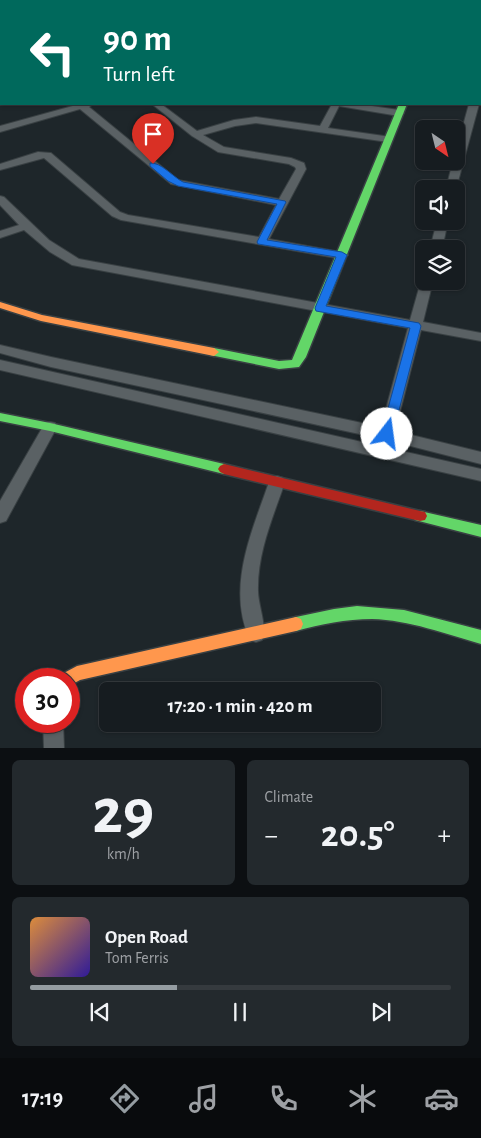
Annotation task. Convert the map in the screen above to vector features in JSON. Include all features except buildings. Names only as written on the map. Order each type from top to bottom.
[{"type":"street","points":[[0,129],[85,105],[176,182],[282,202]]},
{"type":"street","points":[[157,105],[195,134],[221,150],[229,153],[298,163],[300,169],[262,242]]},
{"type":"street","points":[[323,129],[335,105]]},
{"type":"street","points":[[0,305],[41,318],[284,366],[295,364],[342,255],[401,108],[357,105]]},
{"type":"street","points":[[453,180],[474,105]]},
{"type":"street","points":[[195,134],[234,123],[256,120],[388,140]]},
{"type":"street","points":[[468,124],[481,126]]},
{"type":"street","points":[[0,167],[38,155],[47,155],[114,212],[125,218],[342,255]]},
{"type":"street","points":[[0,198],[26,226],[60,254],[76,262],[481,338]]},
{"type":"street","points":[[0,235],[26,226]]},
{"type":"street","points":[[387,434],[425,290]]},
{"type":"street","points":[[0,349],[52,362],[387,434],[481,458]]},
{"type":"street","points":[[0,365],[481,475]]},
{"type":"street","points":[[0,417],[50,427],[481,531]]},
{"type":"street","points":[[0,516],[50,427]]},
{"type":"street","points":[[256,634],[249,583],[252,560],[277,482]]},
{"type":"street","points":[[80,674],[340,614],[375,611],[400,615],[481,637]]},
{"type":"street","points":[[53,733],[54,748]]},
{"type":"traffic: fast","points":[[214,352],[279,365],[295,364],[300,357],[403,105]]},
{"type":"traffic: fast","points":[[0,417],[50,427],[224,469]]},
{"type":"traffic: fast","points":[[420,516],[481,531]]},
{"type":"traffic: fast","points":[[296,624],[341,614],[388,614],[404,616],[481,637]]},
{"type":"traffic: slow","points":[[0,305],[41,318],[214,352]]},
{"type":"traffic: slow","points":[[80,672],[296,624]]},
{"type":"traffic: jam","points":[[224,469],[420,516]]},
{"type":"route","points":[[153,164],[171,179],[181,184],[282,202],[262,242],[342,255],[320,308],[416,326],[387,434]]}]
